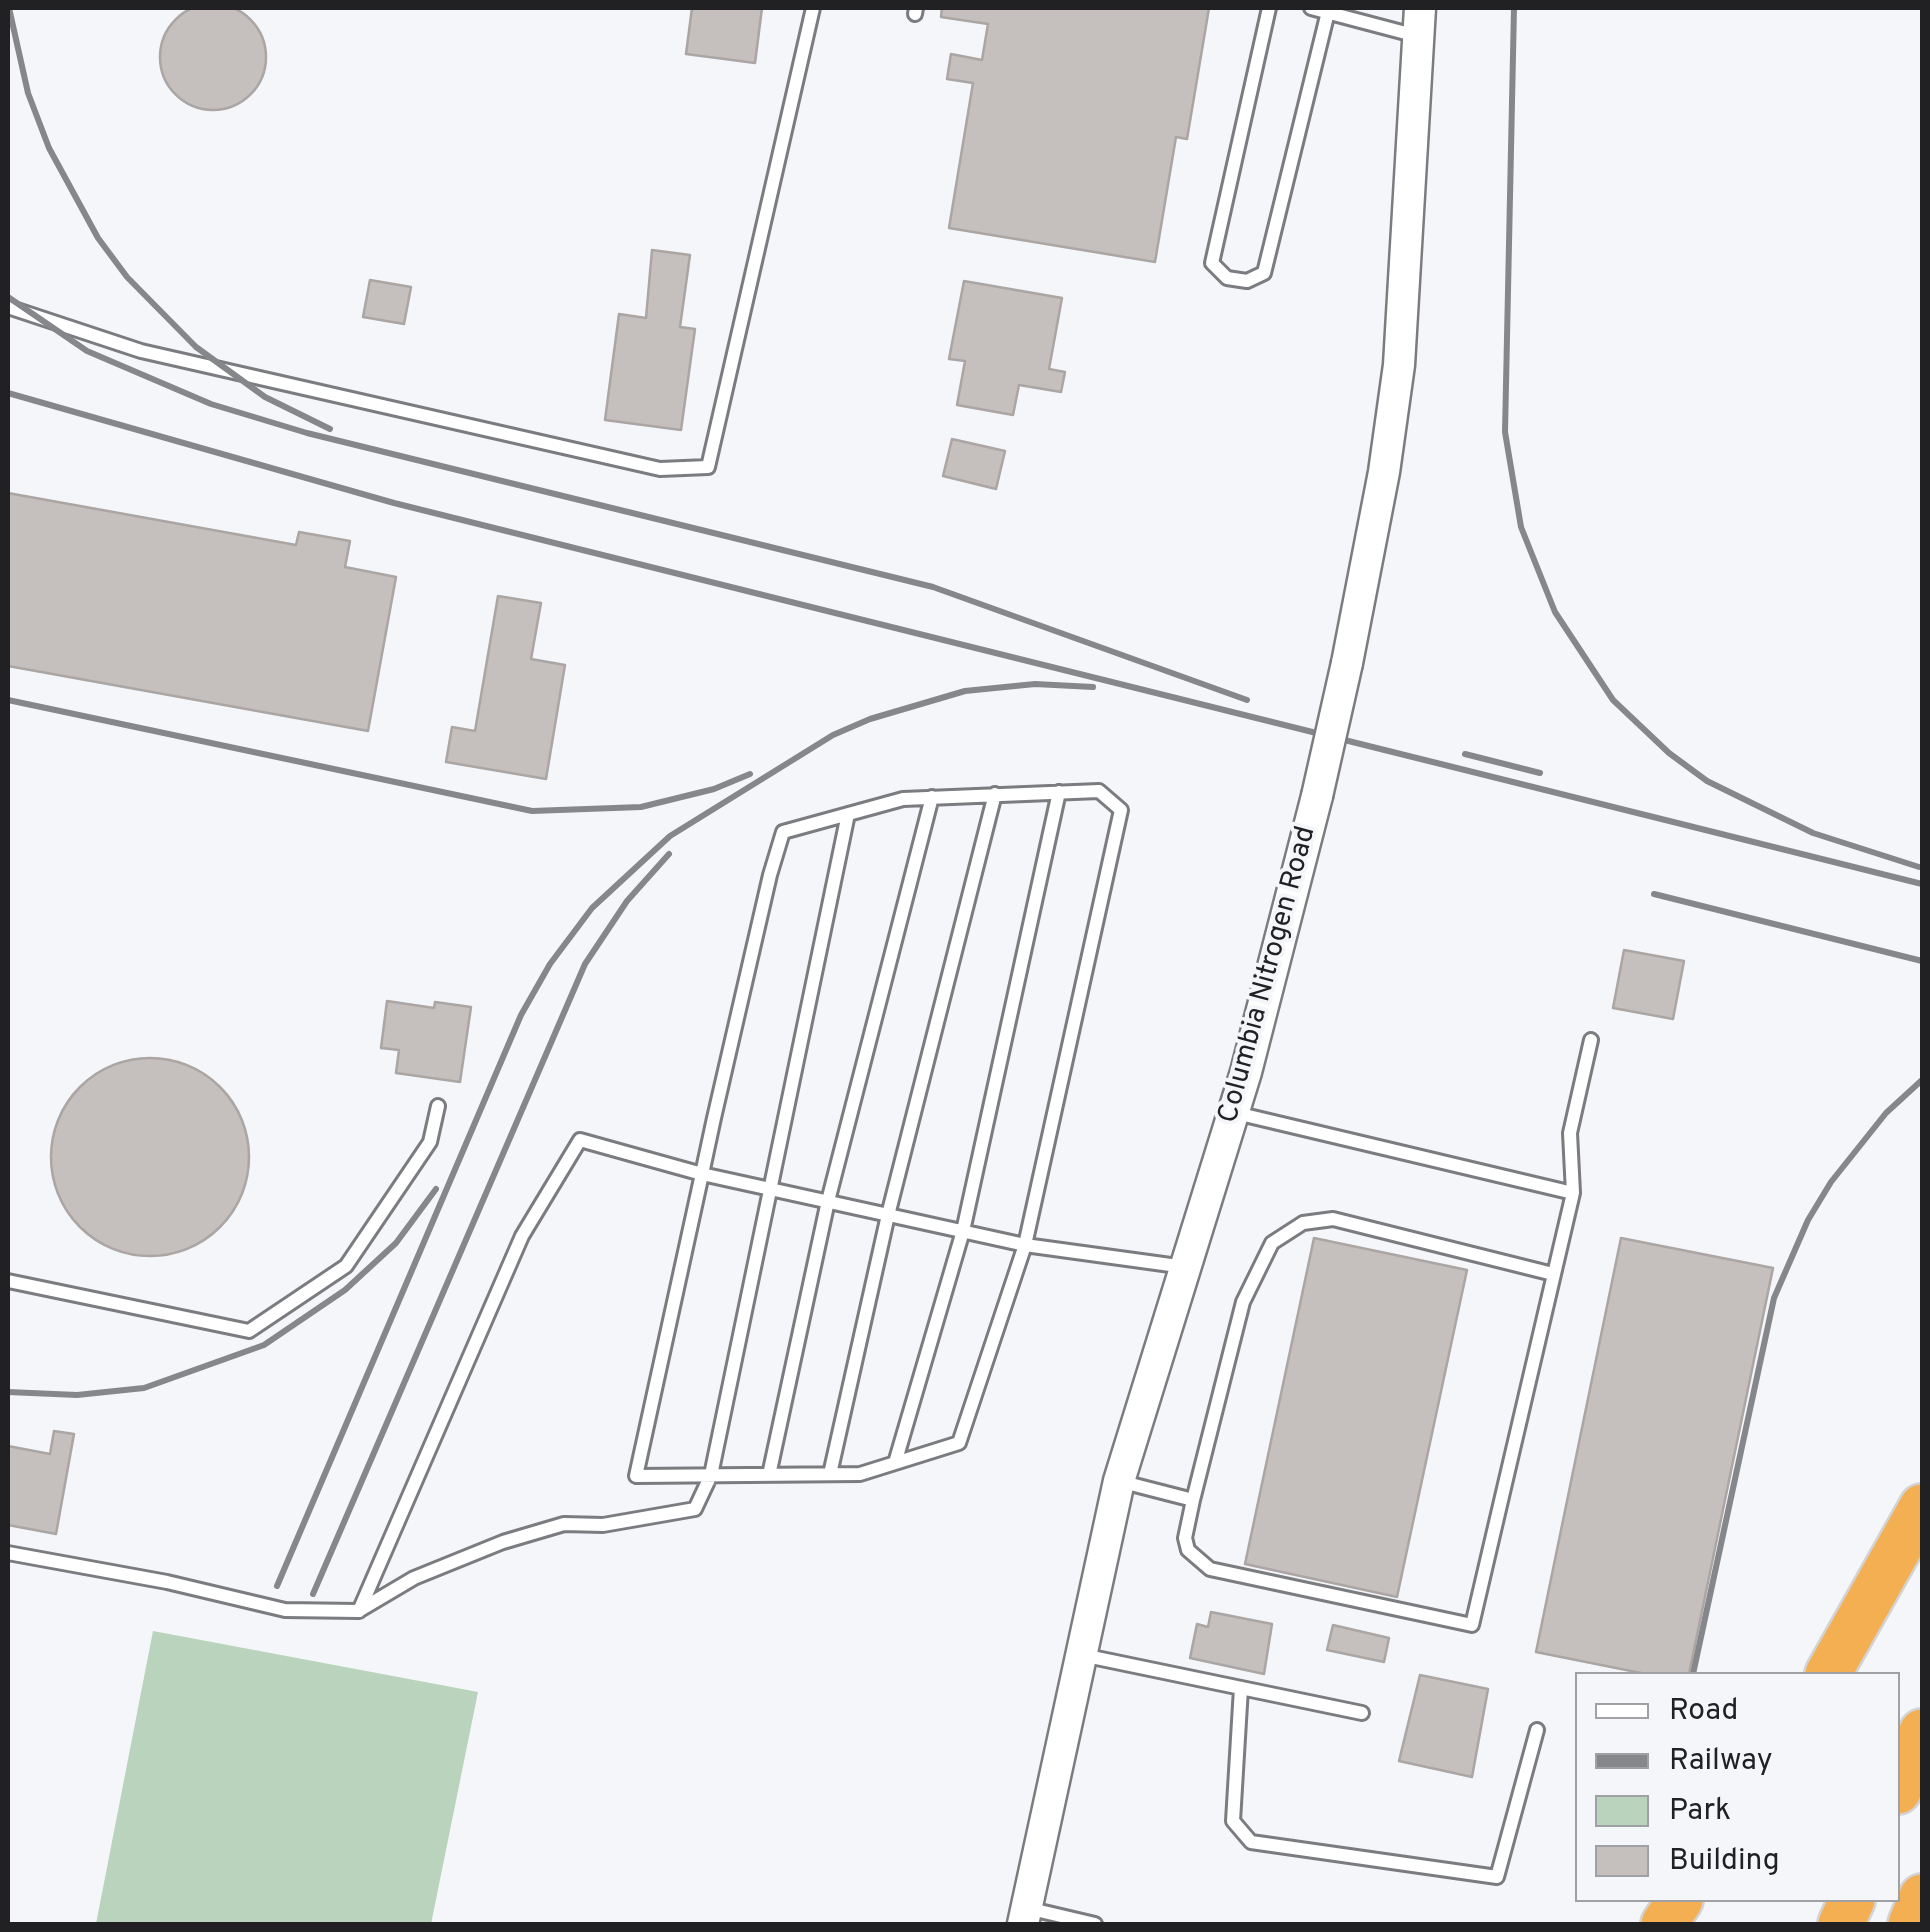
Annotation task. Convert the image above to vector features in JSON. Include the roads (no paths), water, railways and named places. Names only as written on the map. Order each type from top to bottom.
[{"type":"highway","points":[[1829,1672],[1922,1507]]},
{"type":"highway","points":[[1900,1786],[1922,1732]]},
{"type":"highway","points":[[1911,1924],[1922,1896]]},
{"type":"highway","points":[[1664,1924],[1679,1902]]},
{"type":"street","name":"Columbia Nitrogen Road","points":[[1025,1916],[1119,1481],[1234,1112],[1316,796],[1346,663],[1397,381],[1419,22]]},
{"type":"lane","points":[[8,307],[140,352],[660,469],[708,467],[813,8]]},
{"type":"lane","points":[[1269,8],[1212,263],[1227,278],[1247,280],[1264,273],[1328,12]]},
{"type":"lane","points":[[1310,8],[1419,22]]},
{"type":"lane","points":[[1098,790],[1121,810],[1025,1245],[960,1443],[860,1474],[636,1476],[783,832],[902,799],[995,794],[1098,790]]},
{"type":"lane","points":[[895,1463],[963,1232],[1059,792]]},
{"type":"lane","points":[[830,1474],[888,1215],[995,794]]},
{"type":"lane","points":[[770,1474],[828,1202],[932,797]]},
{"type":"lane","points":[[8,1553],[167,1582],[284,1610],[359,1611],[414,1578],[503,1542],[564,1524],[603,1525],[694,1509],[710,1475],[848,814]]},
{"type":"lane","points":[[1553,1274],[1333,1219],[1303,1224],[1272,1243],[1243,1302],[1193,1500],[1185,1538],[1188,1550],[1210,1569],[1472,1625],[1572,1193],[1570,1133],[1591,1040]]},
{"type":"lane","points":[[8,1281],[249,1330],[346,1266],[430,1142],[438,1106]]},
{"type":"lane","points":[[1234,1112],[1572,1193]]},
{"type":"lane","points":[[359,1611],[522,1236],[580,1140],[702,1174],[963,1232],[1025,1245],[1185,1267]]},
{"type":"lane","points":[[1119,1481],[1193,1500]]},
{"type":"lane","points":[[1080,1654],[1362,1714]]},
{"type":"lane","points":[[1242,1688],[1232,1820],[1251,1842],[1498,1877],[1537,1730]]},
{"type":"lane","points":[[1025,1916],[1096,1924]]},
{"type":"railway","points":[[9,8],[28,93],[49,148],[98,238],[127,277],[196,347],[265,397],[330,429]]},
{"type":"railway","points":[[1514,8],[1505,432],[1521,527],[1555,612],[1613,700],[1669,753],[1707,781],[1813,833],[1919,867]]},
{"type":"railway","points":[[8,297],[87,351],[211,404],[307,433],[933,587],[1247,700]]},
{"type":"railway","points":[[8,393],[394,503],[1922,884]]},
{"type":"railway","points":[[277,1586],[521,1015],[550,964],[592,908],[670,836],[833,735],[870,719],[965,691],[1035,684],[1093,687]]},
{"type":"railway","points":[[8,700],[532,811],[641,807],[714,789],[750,774]]},
{"type":"railway","points":[[1465,754],[1540,773]]},
{"type":"railway","points":[[313,1594],[585,964],[627,901],[669,854]]},
{"type":"railway","points":[[1654,894],[1922,961]]},
{"type":"railway","points":[[1693,1672],[1774,1298],[1808,1220],[1831,1182],[1886,1113],[1922,1080]]},
{"type":"railway","points":[[8,1392],[77,1395],[144,1388],[264,1345],[345,1290],[396,1243],[436,1189]]}]
